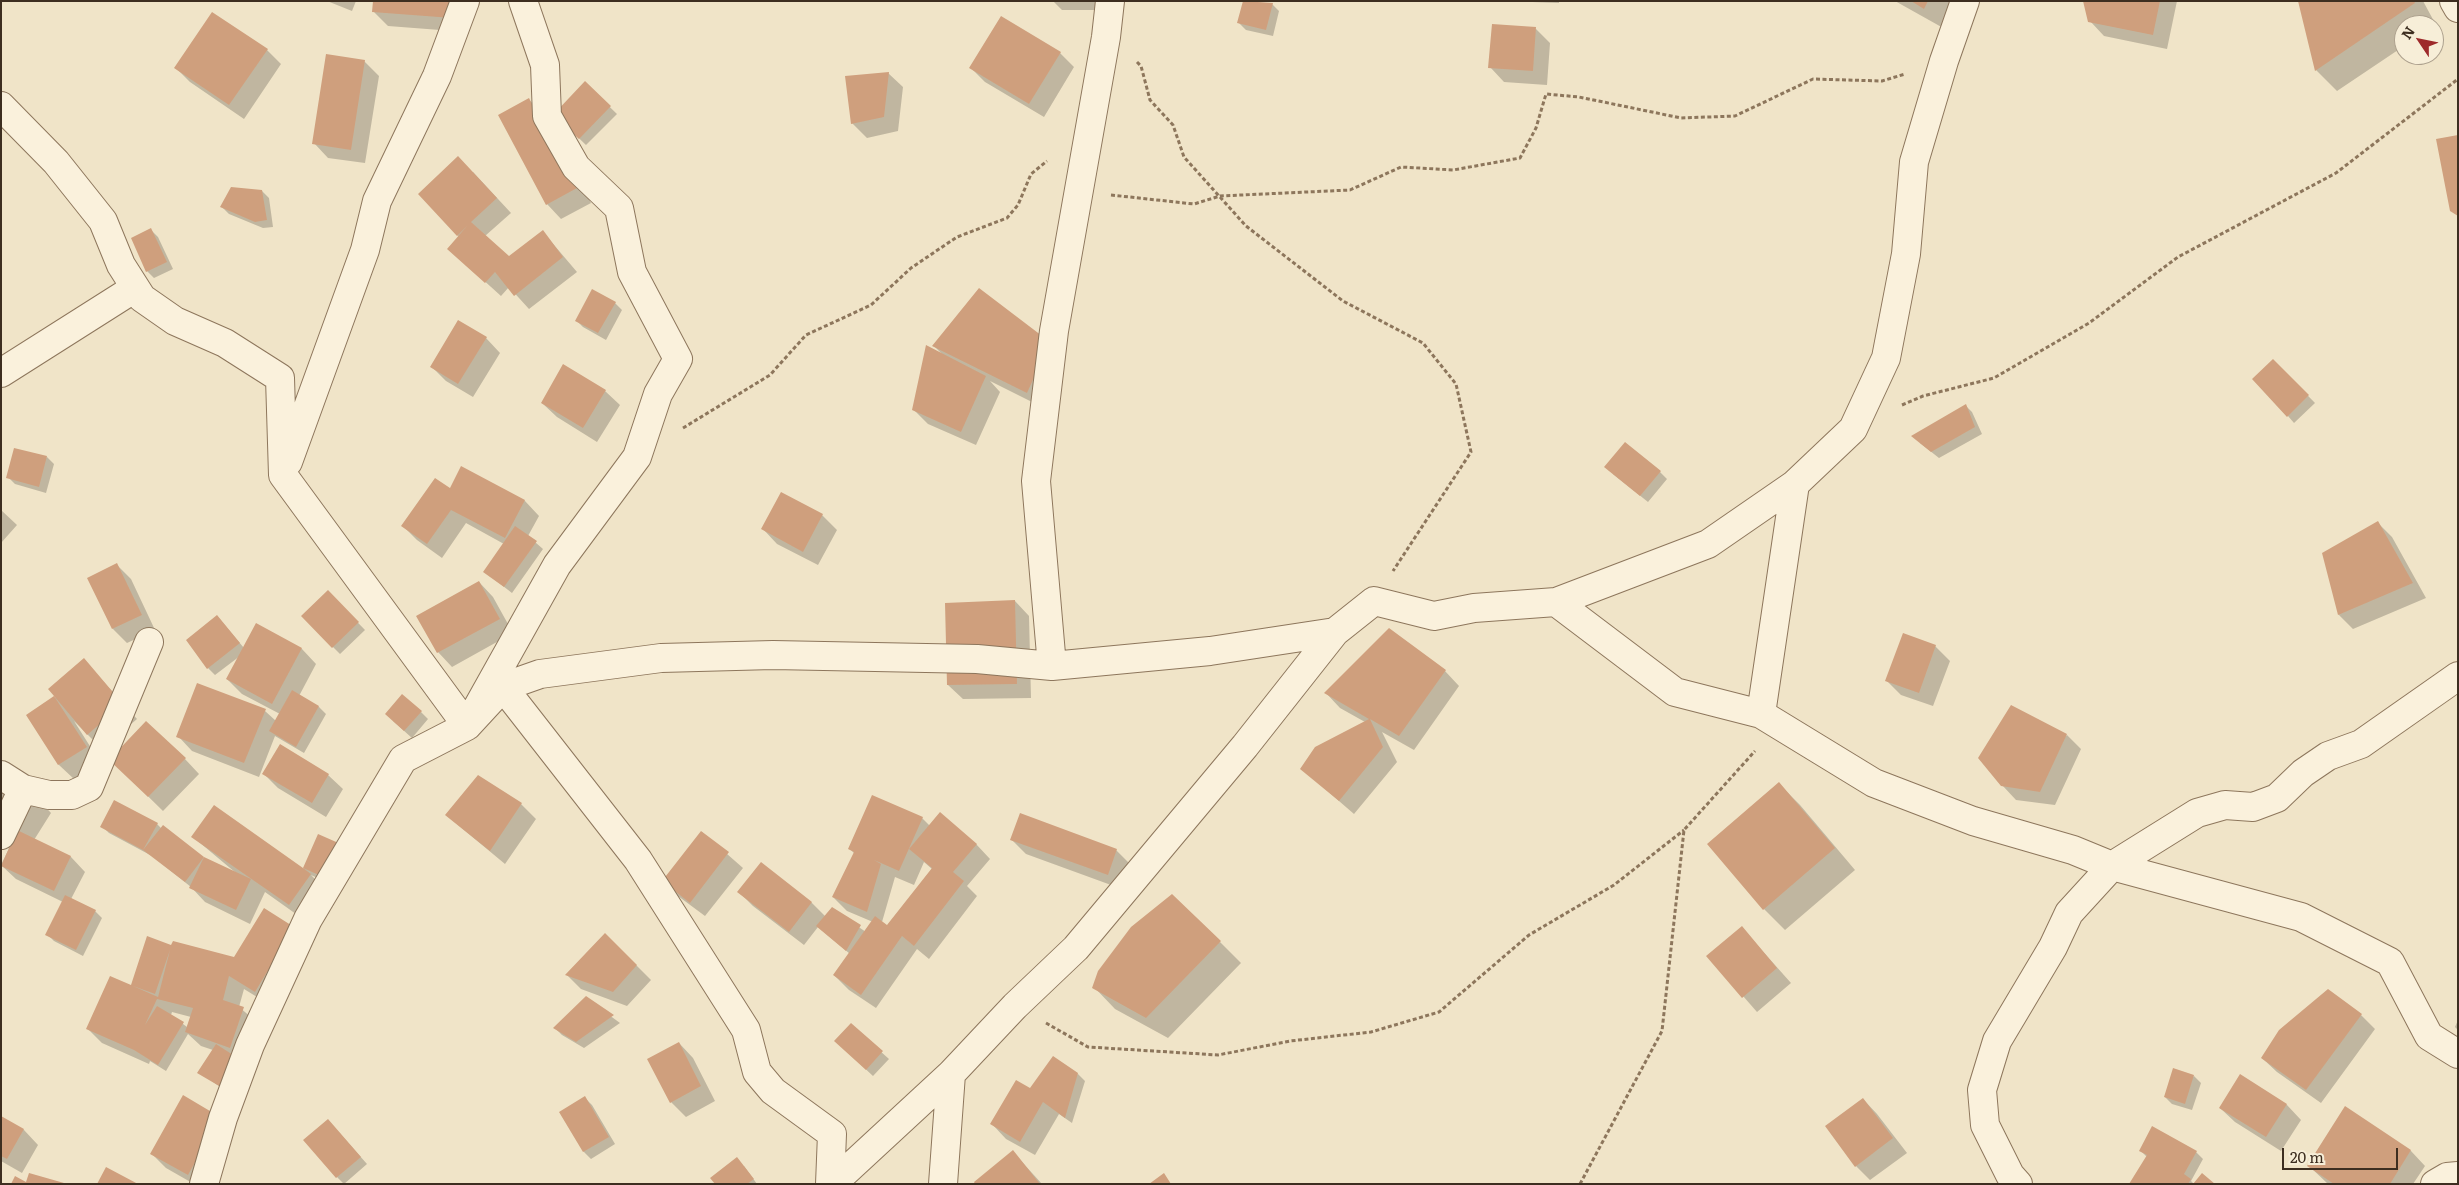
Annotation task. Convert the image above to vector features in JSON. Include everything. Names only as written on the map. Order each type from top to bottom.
[{"type":"street","points":[[283,475],[365,250],[377,201],[437,76],[465,1]]},
{"type":"street","points":[[467,726],[557,565],[637,457],[658,394],[678,359],[632,272],[619,208],[576,168],[547,116],[545,65],[523,1]]},
{"type":"street","points":[[1052,666],[1036,481],[1054,331],[1106,37],[1110,1]]},
{"type":"street","points":[[831,1184],[951,1074],[1015,1006],[1076,948],[1245,746],[1335,632],[1374,601],[1434,616],[1474,608],[1556,602],[1708,544],[1795,484],[1853,429],[1886,358],[1906,254],[1914,162],[1944,61],[1965,1]]},
{"type":"street","points":[[2454,1],[2458,8]]},
{"type":"street","points":[[1,106],[56,162],[103,221],[121,265],[142,298],[175,321],[225,343],[280,378],[283,475],[467,726]]},
{"type":"street","points":[[1,373],[135,288]]},
{"type":"street","points":[[1761,714],[1795,484]]},
{"type":"street","points":[[1556,602],[1676,692],[1761,714],[1874,784],[1973,821],[2073,850],[2112,866],[2301,917],[2390,962],[2429,1036],[2458,1054]]},
{"type":"street","points":[[204,1184],[223,1118],[250,1045],[308,919],[403,759],[467,726],[503,687],[540,674],[661,658],[773,655],[880,657],[977,659],[1052,666],[1210,651],[1335,632]]},
{"type":"street","points":[[1,836],[12,782],[50,795],[72,795],[89,787],[149,642]]},
{"type":"street","points":[[2018,1184],[2010,1175],[1985,1125],[1982,1090],[1996,1041],[2053,947],[2069,913],[2112,866],[2197,813],[2225,805],[2253,807],[2277,798],[2303,773],[2328,756],[2361,744],[2458,676]]},
{"type":"street","points":[[503,687],[638,860],[746,1030],[757,1072],[773,1091],[832,1134],[831,1184]]},
{"type":"street","points":[[943,1184],[951,1074]]},
{"type":"street","points":[[2435,1184],[2447,1178],[2458,1176]]},
{"type":"path","points":[[1106,37],[1141,66],[1150,100],[1173,125],[1184,157],[1246,226],[1343,301],[1423,343],[1456,384],[1471,452],[1374,601]]},
{"type":"path","points":[[1078,192],[1194,204],[1220,196],[1350,190],[1401,167],[1453,170],[1520,158],[1536,128],[1546,94],[1579,97],[1681,118],[1735,116],[1813,79],[1882,81],[1944,61]]},
{"type":"path","points":[[1853,429],[1923,396],[1994,378],[2089,323],[2178,257],[2336,173],[2458,79]]},
{"type":"path","points":[[637,457],[770,376],[806,335],[872,305],[911,268],[958,237],[1007,218],[1018,205],[1031,174],[1046,163],[1050,154]]},
{"type":"path","points":[[1015,1006],[1088,1047],[1218,1054],[1290,1041],[1371,1032],[1439,1012],[1530,936],[1614,885],[1684,830],[1758,748],[1761,714]]},
{"type":"path","points":[[1580,1184],[1662,1031],[1684,830]]},
{"type":"building","points":[[373,1],[454,1],[452,18],[372,12]]},
{"type":"building","points":[[1243,1],[1273,3],[1266,30],[1237,23]]},
{"type":"building","points":[[1911,1],[1928,1],[1924,9]]},
{"type":"building","points":[[2083,1],[2160,1],[2153,35],[2088,22]]},
{"type":"building","points":[[2298,1],[2414,1],[2415,3],[2397,15],[2394,15],[2394,17],[2315,71]]},
{"type":"building","points":[[212,12],[268,49],[229,105],[174,68]]},
{"type":"building","points":[[1001,16],[1061,52],[1029,104],[969,68]]},
{"type":"building","points":[[1492,24],[1536,27],[1533,71],[1488,68]]},
{"type":"building","points":[[326,54],[365,60],[351,150],[312,144]]},
{"type":"building","points":[[889,72],[884,117],[851,124],[845,76]]},
{"type":"building","points":[[585,81],[611,106],[579,139],[553,115]]},
{"type":"building","points":[[529,98],[577,188],[546,205],[498,115]]},
{"type":"building","points":[[2458,135],[2458,216],[2450,211],[2436,139]]},
{"type":"building","points":[[458,156],[497,198],[471,222],[509,256],[543,230],[563,257],[514,296],[495,272],[485,283],[447,249],[467,226],[457,236],[418,194]]},
{"type":"building","points":[[231,187],[262,190],[267,220],[255,222],[220,207]]},
{"type":"building","points":[[151,228],[167,262],[146,272],[131,238]]},
{"type":"building","points":[[979,288],[1050,342],[1027,393],[932,346]]},
{"type":"building","points":[[592,289],[616,302],[598,333],[575,321]]},
{"type":"building","points":[[458,320],[487,337],[458,384],[430,367]]},
{"type":"building","points":[[926,345],[986,376],[961,432],[912,410]]},
{"type":"building","points":[[2273,359],[2309,395],[2287,417],[2252,379]]},
{"type":"building","points":[[563,364],[606,390],[583,428],[541,403]]},
{"type":"building","points":[[1966,404],[1975,427],[1931,452],[1911,436]]},
{"type":"building","points":[[1625,442],[1661,471],[1640,496],[1604,467]]},
{"type":"building","points":[[14,448],[47,456],[39,487],[6,478]]},
{"type":"building","points":[[461,466],[525,500],[505,538],[451,510],[427,544],[401,526],[435,478],[450,488]]},
{"type":"building","points":[[781,492],[823,514],[803,552],[761,529]]},
{"type":"building","points":[[2378,521],[2413,583],[2338,615],[2322,553]]},
{"type":"building","points":[[515,526],[537,541],[504,587],[483,572]]},
{"type":"building","points":[[117,563],[142,615],[112,629],[87,578]]},
{"type":"building","points":[[479,581],[500,619],[437,653],[416,616]]},
{"type":"building","points":[[328,590],[359,622],[332,648],[301,616]]},
{"type":"building","points":[[1015,600],[1017,684],[947,685],[945,603]]},
{"type":"building","points":[[217,615],[240,643],[207,669],[186,640]]},
{"type":"building","points":[[256,623],[302,648],[272,704],[226,679]]},
{"type":"building","points":[[1389,628],[1446,670],[1399,736],[1370,719],[1383,747],[1339,801],[1300,769],[1315,747],[1369,719],[1324,693]]},
{"type":"building","points":[[1903,633],[1936,645],[1919,693],[1885,681]]},
{"type":"building","points":[[84,658],[123,704],[87,735],[48,689]]},
{"type":"building","points":[[197,683],[266,709],[244,763],[176,737]]},
{"type":"building","points":[[292,690],[319,706],[296,747],[269,731]]},
{"type":"building","points":[[402,694],[422,711],[404,731],[385,714]]},
{"type":"building","points":[[54,696],[87,747],[58,765],[26,715]]},
{"type":"building","points":[[2011,705],[2067,734],[2040,792],[2001,786],[1978,758]]},
{"type":"building","points":[[146,721],[186,758],[148,797],[109,760]]},
{"type":"building","points":[[280,744],[329,774],[312,803],[262,774]]},
{"type":"building","points":[[478,775],[522,803],[490,851],[445,815]]},
{"type":"building","points":[[1779,782],[1835,848],[1763,910],[1707,844]]},
{"type":"building","points":[[872,795],[923,817],[899,871],[874,860],[881,864],[867,912],[832,897],[854,852],[848,849]]},
{"type":"building","points":[[114,800],[158,823],[143,850],[100,827]]},
{"type":"building","points":[[214,805],[311,874],[289,905],[191,837]]},
{"type":"building","points":[[940,812],[977,844],[953,872],[964,881],[914,946],[902,936],[861,995],[833,975],[875,916],[887,925],[932,868],[909,849]]},
{"type":"building","points":[[1020,813],[1117,849],[1108,875],[1010,840]]},
{"type":"building","points":[[163,825],[204,857],[185,882],[143,850]]},
{"type":"building","points":[[17,830],[71,856],[54,891],[1,866]]},
{"type":"building","points":[[701,831],[729,852],[690,903],[662,881]]},
{"type":"building","points":[[318,834],[343,845],[328,879],[303,868]]},
{"type":"building","points":[[204,857],[251,879],[236,910],[189,888]]},
{"type":"building","points":[[761,862],[812,902],[789,932],[737,892]]},
{"type":"building","points":[[1172,894],[1221,941],[1146,1018],[1092,988],[1098,971],[1131,927]]},
{"type":"building","points":[[65,895],[96,910],[76,950],[45,935]]},
{"type":"building","points":[[832,907],[861,925],[846,951],[816,926]]},
{"type":"building","points":[[264,908],[294,927],[255,992],[229,976],[223,1000],[244,1007],[230,1048],[185,1032],[193,1008],[157,999],[145,1025],[157,1006],[184,1022],[158,1065],[134,1050],[86,1029],[110,976],[131,985],[147,936],[171,945],[173,941],[234,957]],"holes":[[[170,950],[158,997],[133,986],[155,994]]]},
{"type":"building","points":[[1742,926],[1777,968],[1742,998],[1706,956]]},
{"type":"building","points":[[605,933],[637,965],[613,992],[565,975]]},
{"type":"building","points":[[2328,989],[2362,1014],[2306,1090],[2261,1058],[2279,1030]]},
{"type":"building","points":[[586,996],[614,1015],[576,1042],[553,1028]]},
{"type":"building","points":[[851,1023],[883,1051],[866,1070],[834,1041]]},
{"type":"building","points":[[679,1042],[701,1086],[670,1103],[647,1059]]},
{"type":"building","points":[[216,1044],[244,1062],[226,1090],[197,1073]]},
{"type":"building","points":[[1053,1056],[1078,1073],[1065,1118],[1043,1102],[1020,1142],[990,1124],[1016,1080],[1030,1088]]},
{"type":"building","points":[[2173,1068],[2194,1075],[2185,1104],[2164,1097]]},
{"type":"building","points":[[2240,1074],[2287,1104],[2266,1137],[2219,1108]]},
{"type":"building","points":[[183,1095],[220,1117],[188,1175],[150,1154]]},
{"type":"building","points":[[585,1096],[609,1137],[583,1152],[559,1112]]},
{"type":"building","points":[[1863,1098],[1893,1138],[1855,1167],[1825,1126]]},
{"type":"building","points":[[2345,1106],[2411,1150],[2390,1184],[2334,1184],[2307,1166]]},
{"type":"building","points":[[1,1116],[24,1129],[7,1159],[1,1156]]},
{"type":"building","points":[[328,1119],[361,1157],[336,1178],[303,1140]]},
{"type":"building","points":[[2152,1126],[2197,1151],[2184,1174],[2191,1179],[2188,1184],[2129,1184],[2147,1155],[2139,1151]]},
{"type":"building","points":[[1013,1150],[1040,1184],[975,1184],[974,1182]]},
{"type":"building","points":[[737,1157],[754,1179],[747,1184],[715,1184],[710,1178]]},
{"type":"building","points":[[106,1167],[138,1184],[97,1184]]},
{"type":"building","points":[[29,1173],[64,1184],[11,1184],[15,1176],[26,1182]]},
{"type":"building","points":[[1164,1173],[1171,1184],[1149,1184]]},
{"type":"building","points":[[2202,1173],[2215,1184],[2193,1184]]}]
